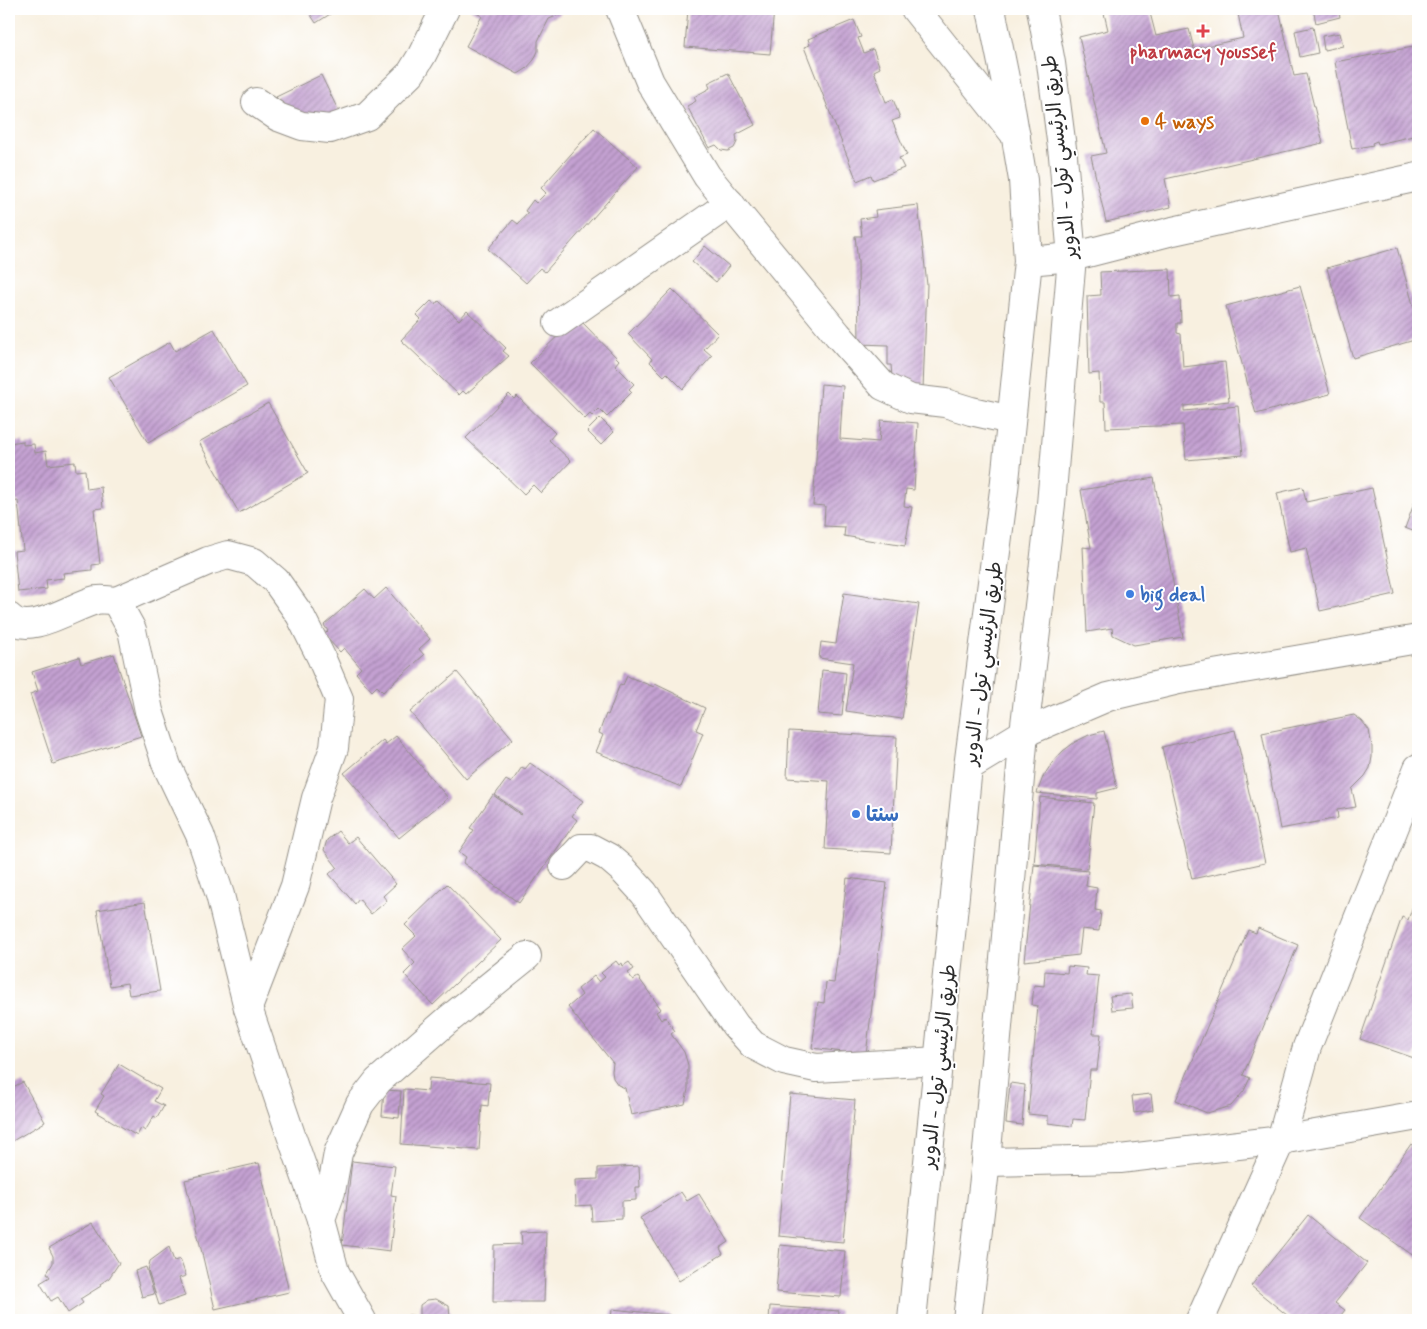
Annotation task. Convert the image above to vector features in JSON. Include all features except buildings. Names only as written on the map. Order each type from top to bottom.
[{"type":"street","points":[[256,102],[278,117],[302,126],[330,129],[367,116],[411,73],[445,9]]},
{"type":"street","points":[[620,9],[650,82],[708,176],[838,336],[883,386],[911,399],[945,402],[971,411],[1011,420]]},
{"type":"street","points":[[915,9],[1016,136]]},
{"type":"street","name":"طريق الرئيسي تول - الدوير","points":[[912,1320],[968,767],[1004,490],[1028,261],[1023,180],[991,9]]},
{"type":"street","name":"طريق الرئيسي تول - الدوير","points":[[967,1320],[986,1162],[1024,733],[1051,504],[1072,257],[1052,63],[1041,9]]},
{"type":"street","points":[[1028,261],[1072,257],[1173,232],[1418,177]]},
{"type":"street","points":[[558,323],[730,203]]},
{"type":"street","points":[[9,617],[11,620],[30,625],[49,620],[76,607],[98,600],[116,600],[208,560],[228,555],[254,562],[276,581],[300,615],[321,656],[338,699],[334,748],[316,798],[295,886],[248,1008]]},
{"type":"street","points":[[116,600],[132,630],[149,710],[167,766],[200,835],[220,895],[248,1008],[291,1136],[322,1220],[335,1272],[362,1320]]},
{"type":"street","points":[[968,767],[1024,733],[1108,697],[1179,680],[1418,639]]},
{"type":"street","points":[[1200,1320],[1281,1140],[1307,1047],[1418,768]]},
{"type":"street","points":[[564,866],[581,848],[591,848],[608,857],[622,868],[650,901],[735,1024],[753,1045],[784,1061],[816,1068],[939,1061]]},
{"type":"street","points":[[322,1220],[331,1192],[338,1153],[360,1104],[378,1081],[406,1056],[527,956]]},
{"type":"street","points":[[986,1162],[1120,1159],[1281,1140],[1418,1116]]},
{"type":"place","name":"pharmacy youssef","points":[[1203,31]]},
{"type":"place","name":"4 ways","points":[[1145,121]]},
{"type":"place","name":"big deal","points":[[1130,594]]},
{"type":"place","name":"سنتا","points":[[856,814]]}]
